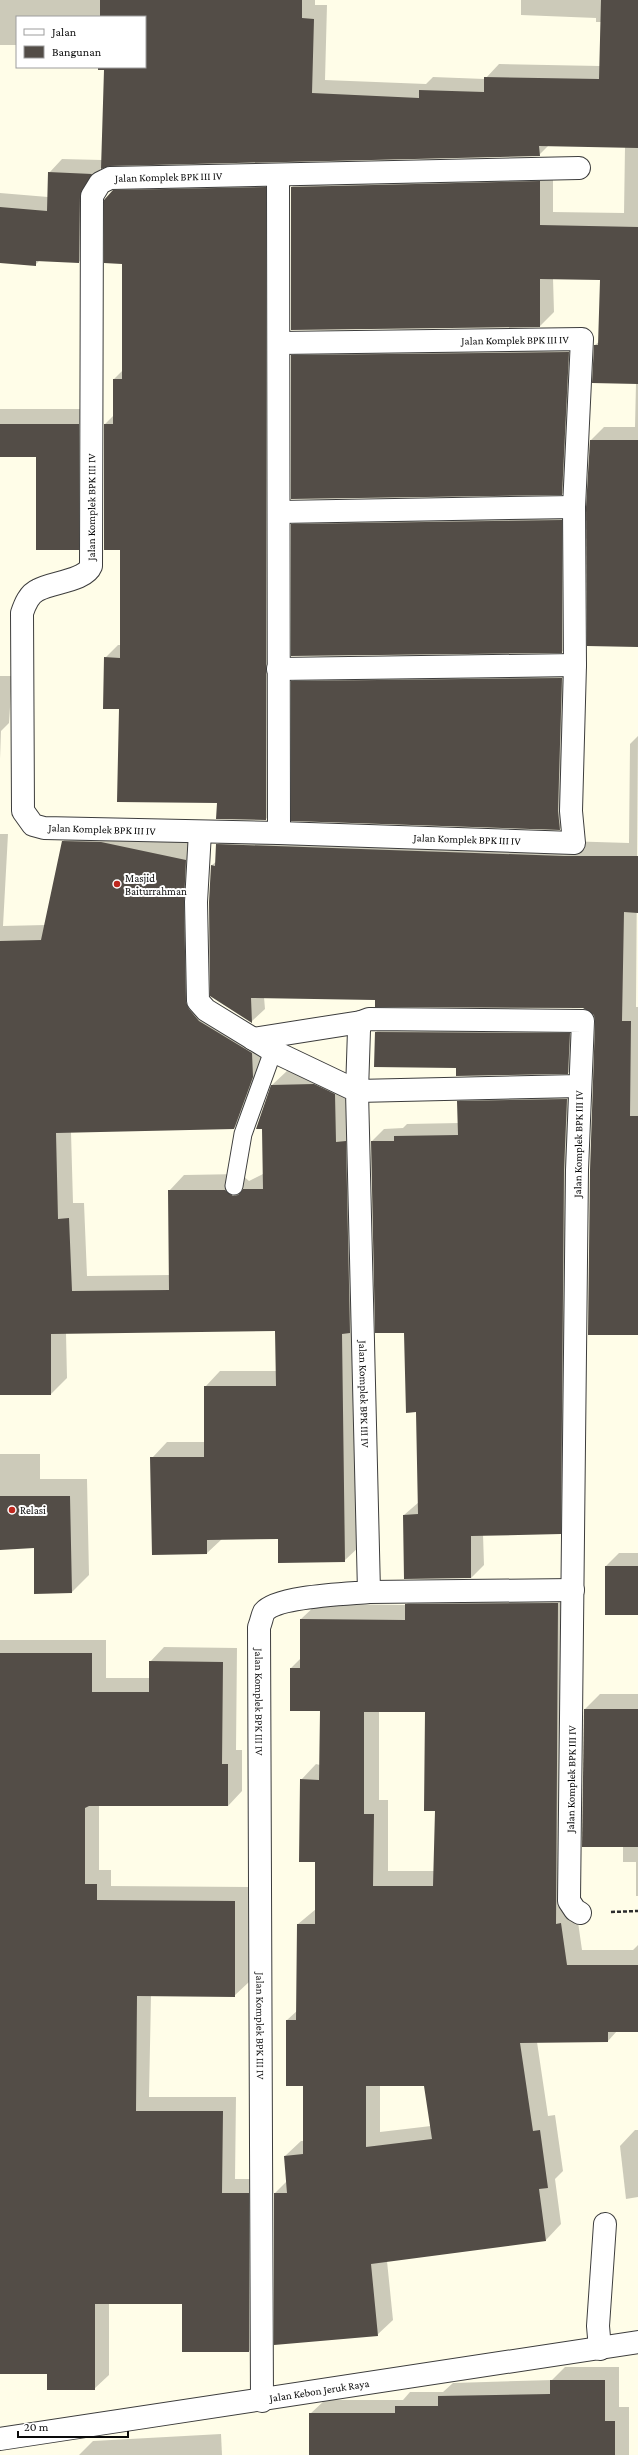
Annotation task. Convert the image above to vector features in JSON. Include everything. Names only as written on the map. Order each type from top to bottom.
[{"type":"street","name":"Jalan Komplek BPK III IV","points":[[279,343],[582,338],[574,507],[575,665],[571,811],[574,843],[279,832],[200,832],[44,828],[33,825],[23,811],[22,613],[26,601],[37,590],[85,574],[91,566],[92,196],[100,183],[110,178],[278,176],[580,168]]},
{"type":"street","points":[[278,176],[279,832]]},
{"type":"street","points":[[279,512],[574,507]]},
{"type":"street","points":[[278,669],[575,665]]},
{"type":"street","points":[[200,832],[196,902],[198,1001],[206,1010],[273,1050],[357,1091],[579,1086]]},
{"type":"street","name":"Jalan Komplek BPK III IV","points":[[262,2401],[259,1627],[264,1612],[278,1604],[295,1599],[369,1592],[357,1091],[359,1030],[361,1022],[369,1019],[583,1021],[579,1086],[569,1901],[575,1910],[580,1913]]},
{"type":"street","points":[[253,1039],[361,1022]]},
{"type":"street","points":[[369,1592],[573,1590]]},
{"type":"street","points":[[600,2349],[598,2326],[605,2224]]},
{"type":"street","name":"Jalan Kebon Jeruk Raya","points":[[0,2439],[262,2401],[638,2342]]},
{"type":"lane","points":[[234,1186],[243,1134],[273,1050]]},
{"type":"building","points":[[100,0],[302,0],[302,18],[314,19],[312,93],[419,98],[419,90],[484,92],[484,77],[599,79],[601,0],[638,0],[638,148],[539,146],[540,156],[110,166],[101,169],[104,70],[98,70],[98,68],[146,68],[146,16],[100,16]]},
{"type":"building","points":[[48,172],[92,174],[80,196],[79,263],[36,261],[36,266],[0,263],[0,207],[47,211]]},
{"type":"building","points":[[540,181],[540,225],[638,227],[638,384],[592,383],[594,345],[598,345],[600,280],[540,279],[540,327],[291,330],[291,187]]},
{"type":"building","points":[[266,187],[266,820],[216,819],[217,803],[117,802],[119,709],[103,709],[104,657],[120,658],[120,550],[104,550],[104,424],[113,424],[113,379],[122,379],[122,264],[104,263],[104,200],[113,190]]},
{"type":"building","points":[[569,352],[562,495],[291,499],[291,355]]},
{"type":"building","points":[[0,424],[79,424],[79,550],[36,550],[36,457],[0,457]]},
{"type":"building","points":[[590,440],[638,440],[638,647],[587,646],[586,507]]},
{"type":"building","points":[[562,520],[562,653],[291,656],[291,524]]},
{"type":"building","points":[[562,678],[558,811],[560,830],[291,821],[291,681]]},
{"type":"building","points":[[62,841],[101,842],[186,860],[184,902],[186,1002],[189,1009],[199,1021],[252,1053],[253,1077],[234,1129],[56,1133],[58,1219],[69,1218],[72,1291],[169,1290],[168,1190],[225,1190],[233,1196],[238,1195],[243,1189],[263,1189],[262,1129],[256,1129],[271,1085],[314,1084],[335,1094],[336,1142],[346,1141],[350,1333],[342,1334],[345,1562],[278,1563],[278,1539],[207,1540],[207,1554],[152,1555],[150,1457],[204,1457],[204,1386],[276,1386],[275,1331],[51,1334],[51,1395],[0,1395],[0,941],[41,940]]},
{"type":"building","points":[[216,844],[564,856],[638,856],[638,913],[624,912],[622,1021],[631,1021],[630,1116],[638,1116],[638,1335],[588,1335],[594,1015],[583,1008],[375,1007],[375,1000],[251,998],[252,1023],[210,996],[209,902],[211,865],[215,866]]},
{"type":"building","points":[[375,1032],[570,1033],[568,1074],[456,1076],[456,1068],[374,1067]]},
{"type":"building","points":[[567,1099],[564,1170],[561,1534],[471,1536],[471,1578],[404,1579],[403,1515],[418,1514],[416,1412],[406,1413],[404,1333],[375,1333],[371,1141],[394,1141],[394,1136],[458,1135],[457,1101]]},
{"type":"building","points":[[0,1496],[70,1496],[72,1593],[34,1594],[34,1548],[0,1550]]},
{"type":"building","points":[[605,1566],[638,1566],[638,1615],[605,1615]]},
{"type":"building","points":[[558,1603],[556,1924],[561,1923],[567,1965],[638,1965],[638,2032],[608,2032],[608,2042],[520,2043],[533,2131],[540,2130],[548,2188],[539,2189],[546,2241],[371,2264],[378,2336],[274,2345],[274,2193],[287,2193],[284,2156],[303,2154],[303,2086],[286,2086],[286,2020],[296,2020],[297,1924],[315,1924],[315,1862],[299,1862],[300,1779],[319,1780],[320,1711],[290,1711],[290,1668],[300,1668],[300,1619],[405,1620],[405,1604]],"holes":[[[364,1712],[425,1712],[424,1811],[435,1811],[433,1886],[373,1886],[374,1814],[364,1814]],[[366,2086],[424,2086],[432,2139],[366,2147]]]},
{"type":"building","points":[[0,1653],[92,1653],[92,1692],[149,1692],[149,1661],[223,1662],[222,1764],[228,1764],[228,1806],[89,1806],[85,1808],[85,1884],[97,1884],[97,1900],[235,1901],[235,1997],[137,1996],[136,2111],[223,2111],[222,2193],[249,2193],[249,2352],[182,2352],[182,2304],[95,2304],[95,2390],[47,2390],[47,2374],[0,2374]]},
{"type":"building","points":[[584,1709],[638,1709],[638,1847],[582,1847]]},
{"type":"building","points":[[550,2380],[605,2380],[605,2421],[615,2421],[615,2455],[309,2455],[309,2413],[395,2413],[395,2406],[438,2406],[438,2396],[550,2394]]},
{"type":"place","name":"Masjid Baiturrahman","points":[[117,884]]},
{"type":"place","name":"Relasi","points":[[12,1510]]}]
